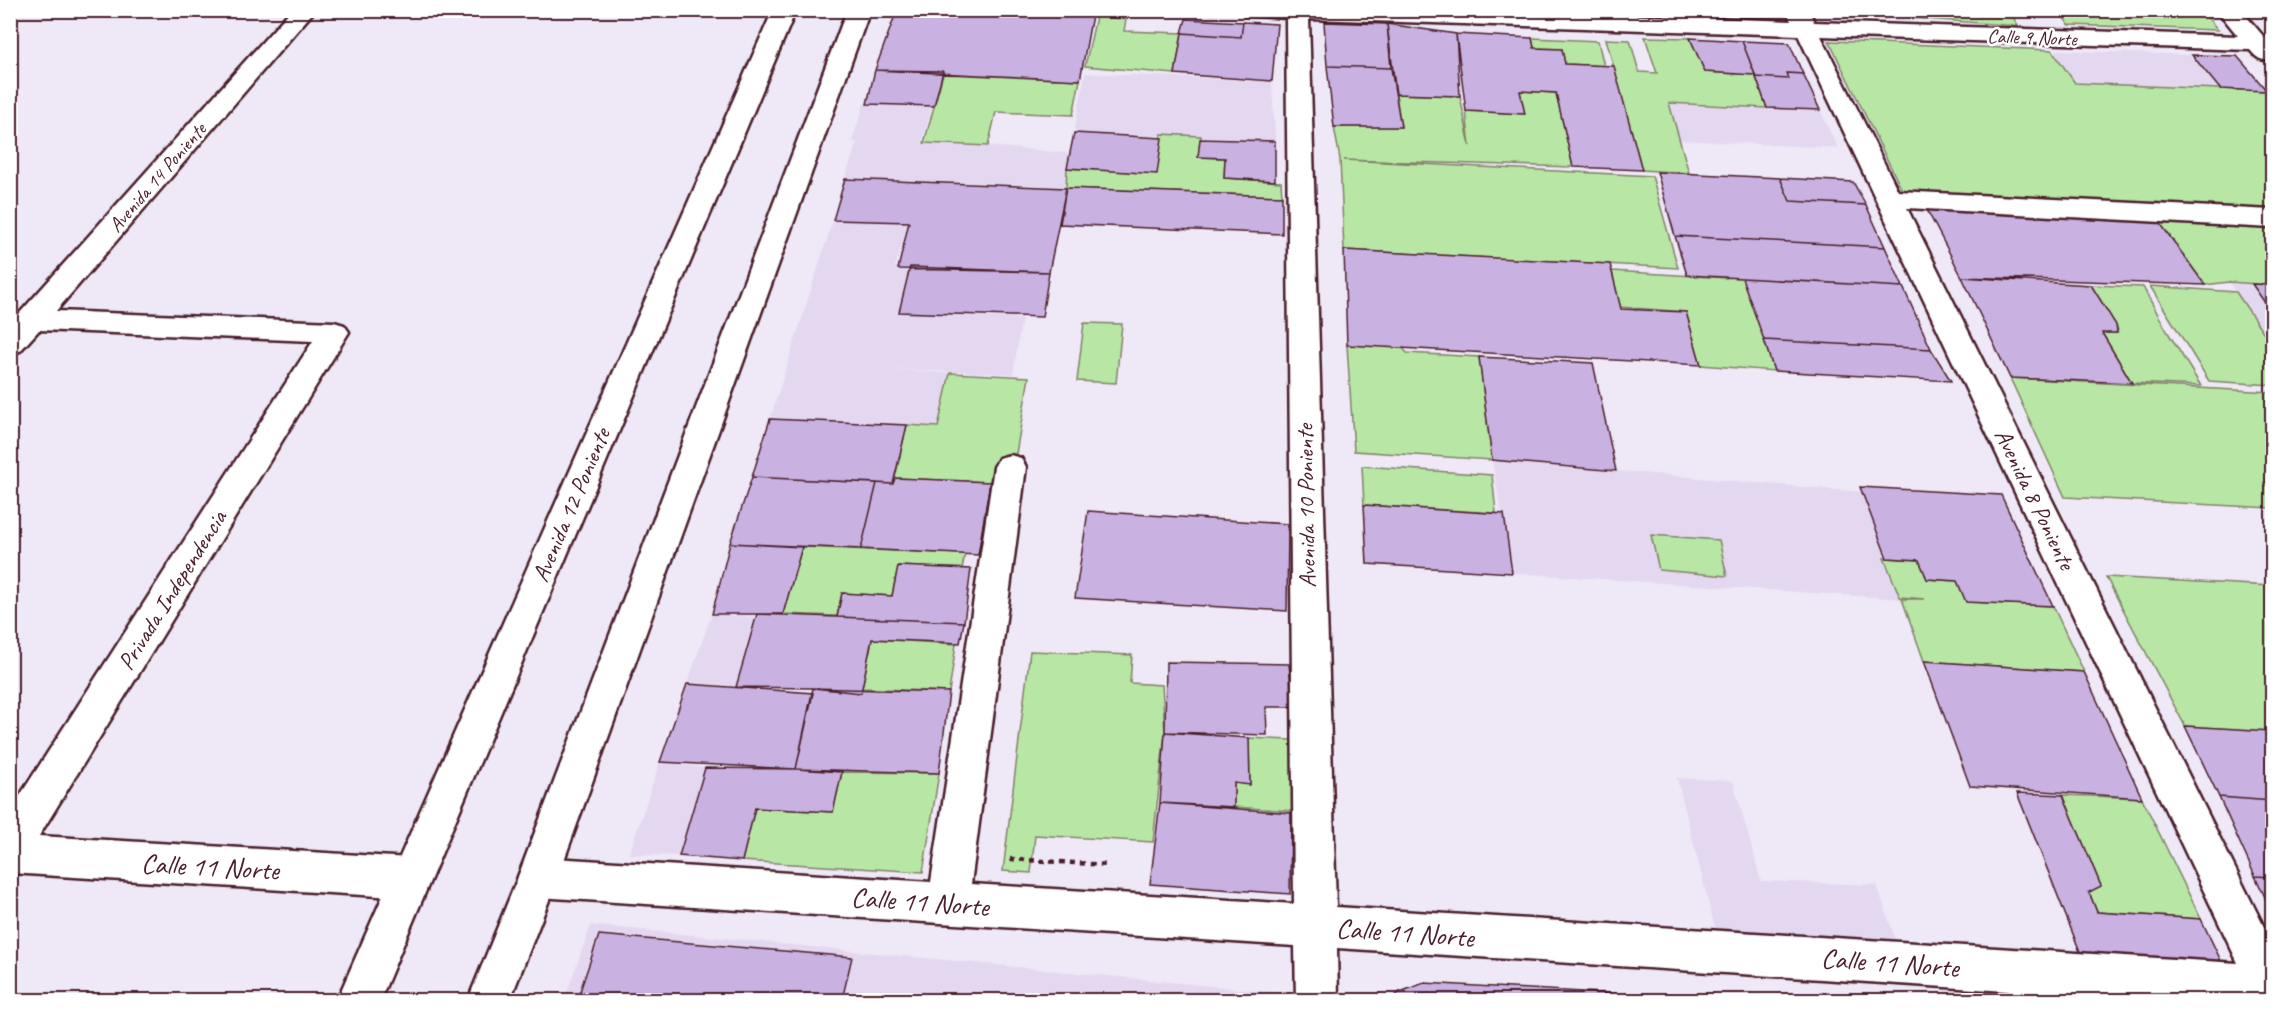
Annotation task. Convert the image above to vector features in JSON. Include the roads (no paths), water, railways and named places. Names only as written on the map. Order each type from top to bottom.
[{"type":"street","name":"Avenida 14 Poniente","points":[[10,344],[304,10]]},
{"type":"street","name":"Avenida 12 Poniente","points":[[358,1000],[785,10]]},
{"type":"street","points":[[489,1000],[538,877],[859,10]]},
{"type":"street","name":"Calle 9 Norte","points":[[1252,10],[1802,20],[2265,44]]},
{"type":"street","points":[[2228,10],[2265,44],[2272,62]]},
{"type":"street","name":"Avenida 10 Poniente","points":[[1297,11],[1317,1000]]},
{"type":"street","name":"Avenida 8 Poniente","points":[[1802,20],[2272,987]]},
{"type":"street","points":[[1889,199],[2272,219]]},
{"type":"street","name":"Privada Independencia","points":[[10,847],[334,332],[31,320]]},
{"type":"street","points":[[948,903],[1010,467]]},
{"type":"street","name":"Calle 11 Norte","points":[[10,854],[410,878]]},
{"type":"street","name":"Calle 11 Norte","points":[[538,877],[2272,987]]}]
